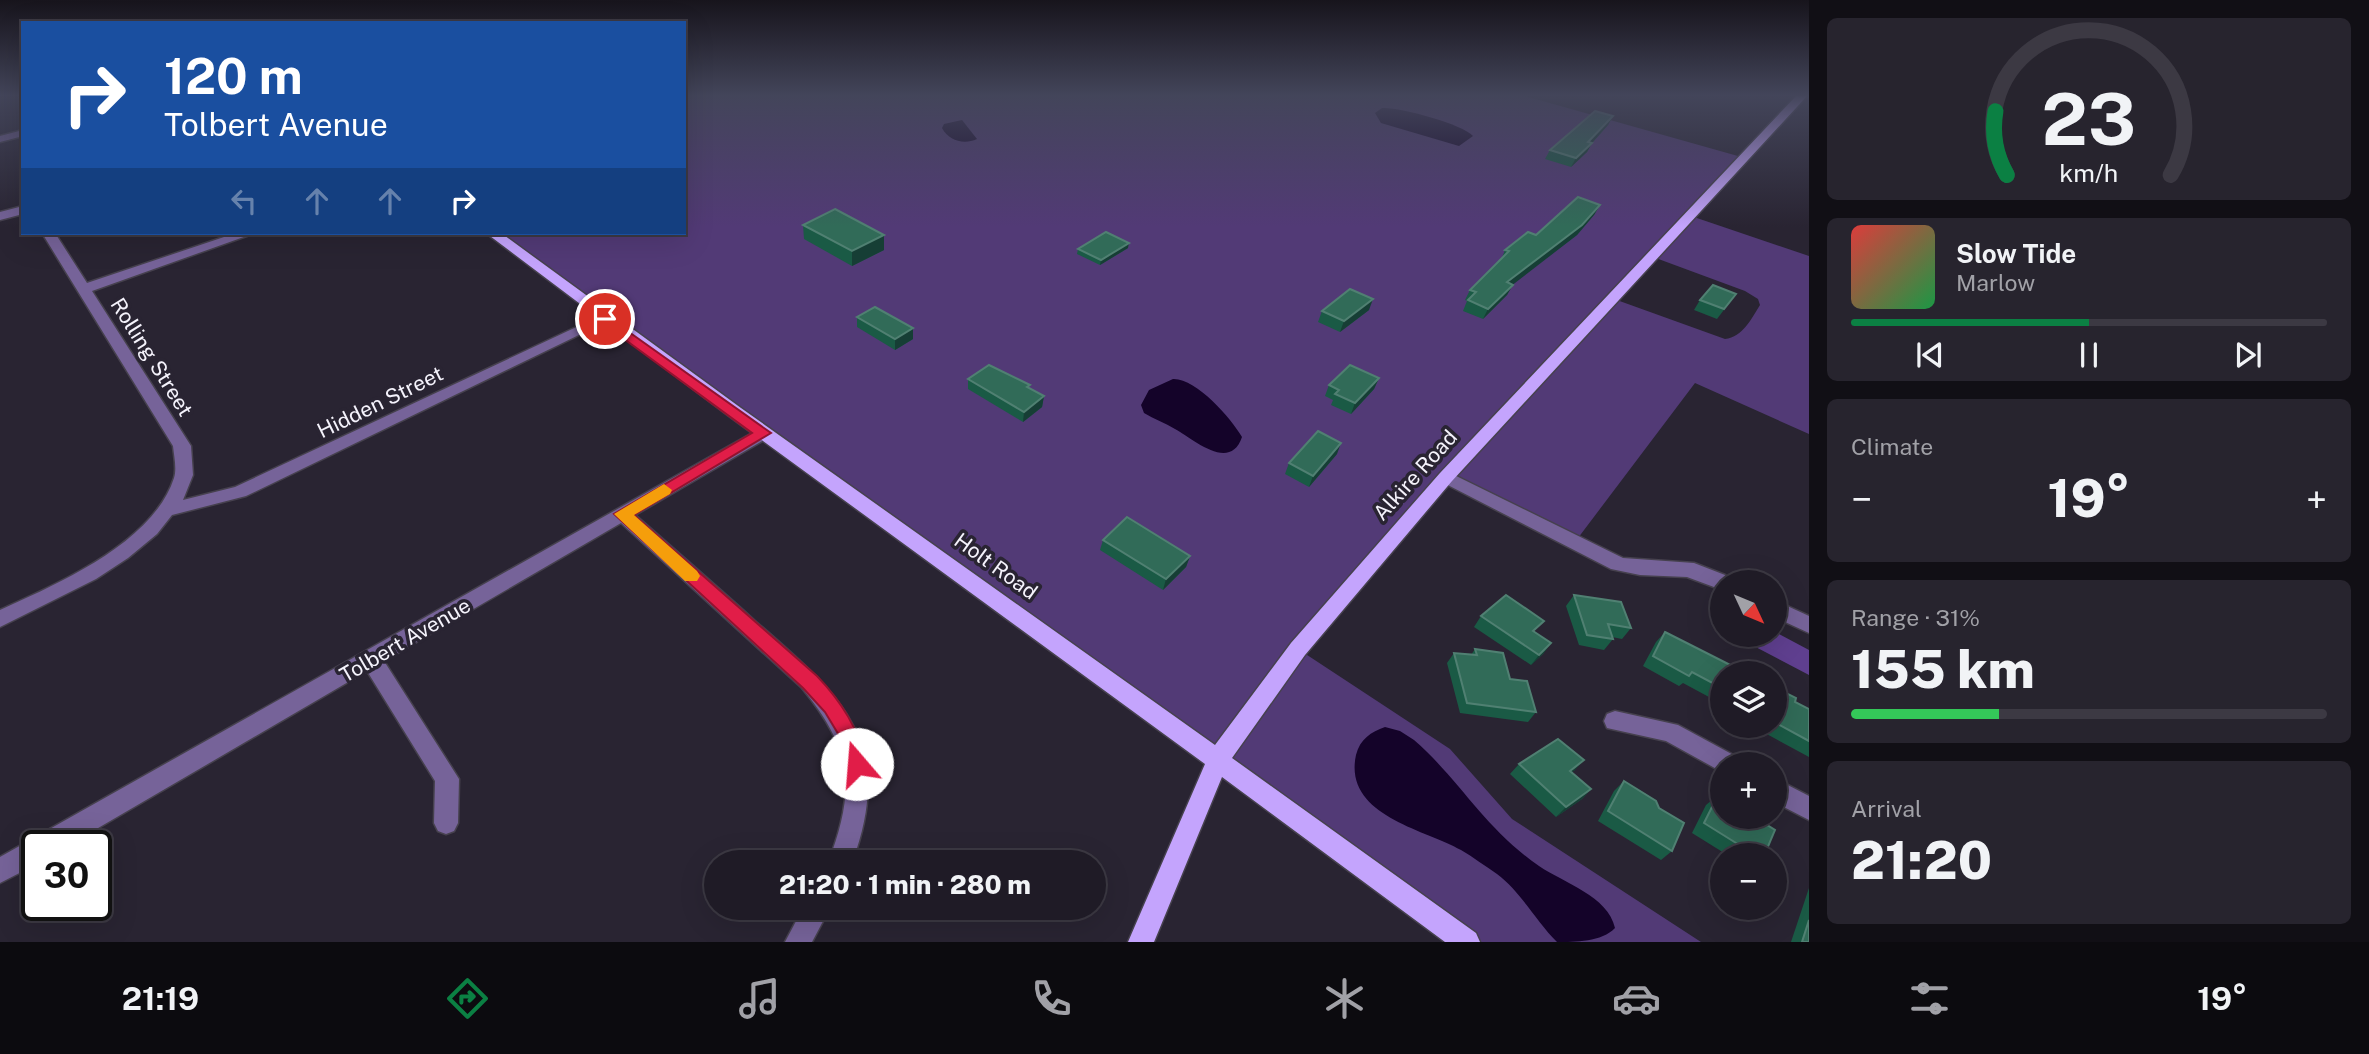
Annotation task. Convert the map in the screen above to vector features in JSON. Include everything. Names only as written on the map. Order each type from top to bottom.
[{"type":"main road","name":"Alkire Road","points":[[1141,942],[1219,758],[1298,649],[1446,477],[1762,139]]},
{"type":"main road","name":"Holt Road","points":[[496,235],[605,319],[1219,758],[1460,940]]},
{"type":"street","points":[[0,216],[21,211]]},
{"type":"street","name":"Rolling Street","points":[[50,235],[183,446],[187,458],[184,475],[168,510]]},
{"type":"street","points":[[84,289],[242,235]]},
{"type":"street","name":"Hidden Street","points":[[168,510],[211,501],[258,485],[605,319]]},
{"type":"street","name":"Tolbert Avenue","points":[[72,830],[763,433]]},
{"type":"street","points":[[1446,477],[1618,564],[1649,570],[1676,568],[1710,577]]},
{"type":"street","points":[[0,620],[96,572],[151,529],[168,510]]},
{"type":"street","points":[[622,514],[810,682],[832,705],[849,734],[857,764],[859,804],[844,850]]},
{"type":"street","points":[[1787,614],[1809,625]]},
{"type":"street","points":[[371,659],[447,779],[446,824]]},
{"type":"street","points":[[1615,721],[1670,732],[1710,754]]},
{"type":"street","points":[[1787,796],[1809,809]]},
{"type":"street","points":[[0,871],[21,859]]},
{"type":"street","points":[[798,942],[810,920]]},
{"type":"shaded area","points":[[686,139],[1677,139],[1745,158],[1691,216],[1809,256],[1809,434],[1695,383],[1575,542],[1446,478],[1298,649],[1450,749],[1512,819],[1701,942],[1467,942],[496,235],[686,235]],"holes":[[[1653,257],[1745,291],[1758,299],[1760,305],[1742,331],[1725,339],[1614,299]]]},
{"type":"shaded area","points":[[954,139],[977,139],[967,142]]},
{"type":"shaded area","points":[[1435,139],[1469,139],[1459,146]]},
{"type":"shaded area","points":[[1173,379],[1192,385],[1212,400],[1242,437],[1236,447],[1229,452],[1210,450],[1144,413],[1141,405],[1149,390]]},
{"type":"shaded area","points":[[1787,638],[1809,650],[1809,675],[1787,661],[1758,648],[1787,648]]},
{"type":"shaded area","points":[[1385,727],[1400,731],[1414,740],[1503,836],[1539,866],[1584,891],[1604,907],[1615,928],[1596,939],[1557,942],[1497,874],[1461,850],[1408,827],[1373,806],[1362,792],[1355,775],[1356,755],[1367,737]]},
{"type":"building","points":[[1563,139],[1591,139],[1588,142],[1592,143],[1576,158],[1550,150]]},
{"type":"building","points":[[1578,197],[1600,205],[1582,225],[1507,282],[1513,285],[1488,309],[1468,300],[1476,292],[1470,290],[1509,251],[1505,250],[1528,232],[1536,235]]},
{"type":"building","points":[[835,209],[884,235],[852,251],[803,225]]},
{"type":"building","points":[[1106,232],[1129,243],[1101,260],[1078,249]]},
{"type":"building","points":[[1713,285],[1736,294],[1724,309],[1700,300]]},
{"type":"building","points":[[1350,289],[1373,299],[1344,321],[1322,311]]},
{"type":"building","points":[[875,307],[913,328],[895,339],[857,317]]},
{"type":"building","points":[[989,365],[1030,385],[1027,387],[1044,396],[1024,412],[968,379]]},
{"type":"building","points":[[1350,365],[1379,378],[1355,403],[1335,394],[1339,390],[1329,385]]},
{"type":"building","points":[[1318,431],[1341,443],[1313,476],[1289,463]]},
{"type":"building","points":[[1127,517],[1190,556],[1166,579],[1103,540]]},
{"type":"building","points":[[1506,595],[1544,621],[1533,631],[1551,643],[1539,655],[1481,616]]},
{"type":"building","points":[[1574,595],[1621,602],[1631,628],[1608,624],[1613,639],[1587,635]]},
{"type":"building","points":[[1665,632],[1722,661],[1710,661],[1710,682],[1692,672],[1689,676],[1653,656]]},
{"type":"building","points":[[1475,649],[1503,653],[1510,679],[1527,681],[1536,712],[1467,703],[1454,653],[1477,655]]},
{"type":"building","points":[[1787,694],[1796,698],[1795,702],[1809,709],[1809,741],[1787,729]]},
{"type":"building","points":[[1558,739],[1584,760],[1570,771],[1591,789],[1566,807],[1519,764]]},
{"type":"building","points":[[1624,781],[1684,823],[1672,851],[1608,811]]},
{"type":"building","points":[[1710,811],[1710,827],[1704,823]]},
{"type":"building","points":[[1714,829],[1775,830],[1770,843],[1736,843]]},
{"type":"building","points":[[1809,920],[1809,942],[1802,942]]},
{"type":"slow traffic","points":[[664,490],[622,514],[691,576]]},
{"type":"route","points":[[605,319],[763,433],[622,514],[810,682],[832,705],[849,734],[857,764]]}]
